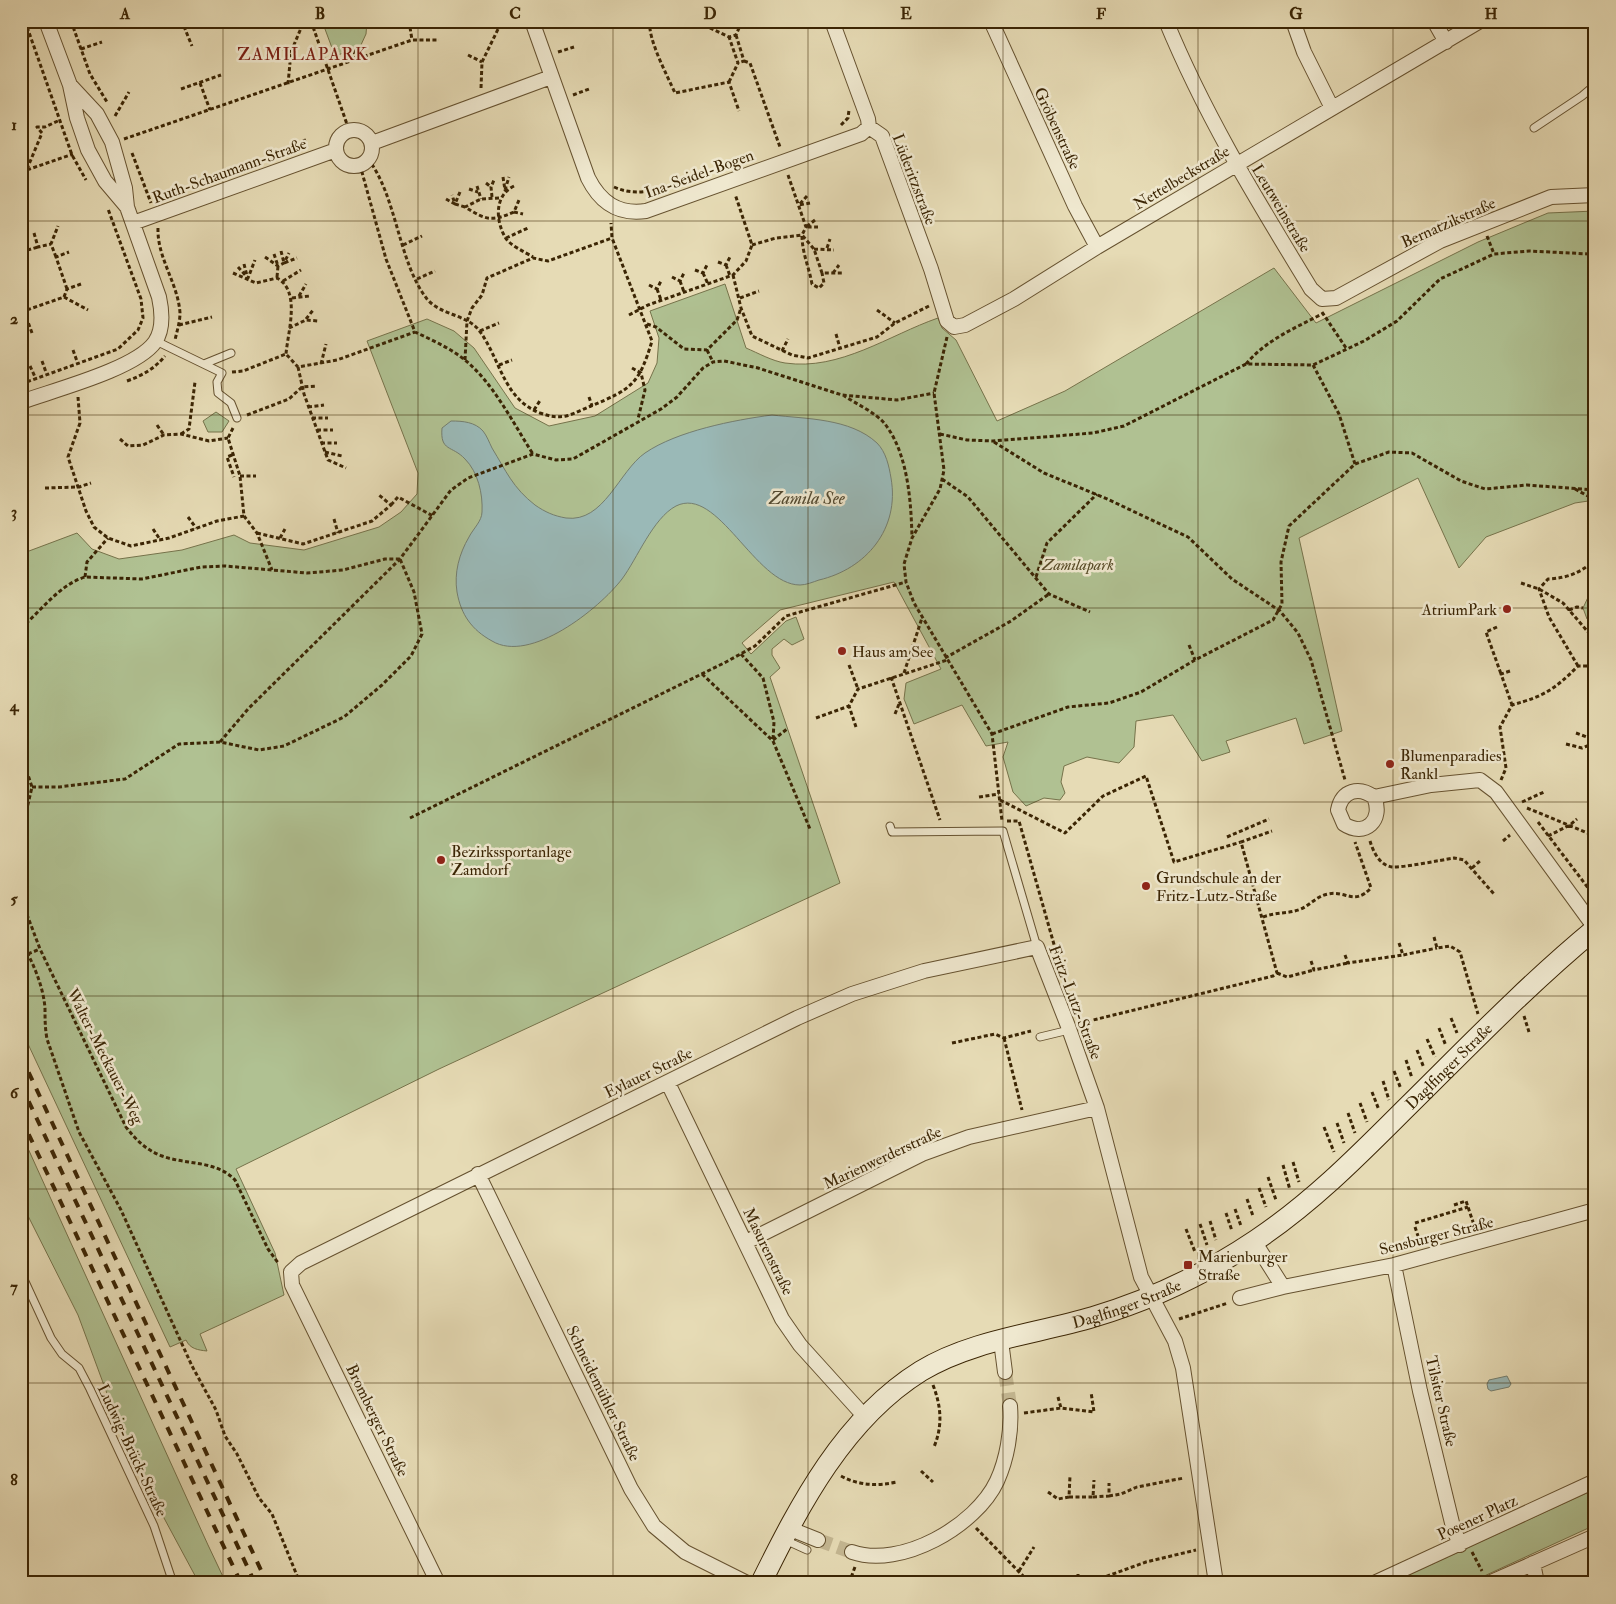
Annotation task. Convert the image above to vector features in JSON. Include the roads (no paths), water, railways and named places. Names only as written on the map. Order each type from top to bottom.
[{"type":"street","points":[[46,21],[70,85],[77,118],[88,150],[105,181],[127,207]]},
{"type":"street","name":"Lüderitzstraße","points":[[832,21],[868,119],[869,127],[882,136],[941,300]]},
{"type":"street","name":"Gröbenstraße","points":[[991,21],[1075,206],[1098,246]]},
{"type":"street","name":"Leutweinstraße","points":[[1166,21],[1187,71],[1235,165],[1311,289],[1322,299]]},
{"type":"street","points":[[1293,21],[1304,52],[1332,108]]},
{"type":"street","points":[[1434,21],[1446,42]]},
{"type":"street","name":"Nettelbeckstraße","points":[[941,300],[950,325],[954,327],[965,325],[1014,299],[1098,246],[1480,21]]},
{"type":"street","name":"Ina-Seidel-Bogen","points":[[531,23],[594,190],[609,205],[627,212],[646,211],[861,134],[869,127]]},
{"type":"street","points":[[372,144],[366,134],[356,130],[349,130],[342,134],[337,142],[336,150],[340,159],[350,165],[364,162],[372,144],[551,77]]},
{"type":"street","points":[[21,402],[132,361],[156,341],[160,328],[161,308],[127,207],[112,142],[97,114],[70,85]]},
{"type":"street","name":"Ruth-Schaumann-Straße","points":[[133,223],[336,150]]},
{"type":"street","name":"Bernatzikstraße","points":[[1322,299],[1336,298],[1440,241],[1551,197],[1595,195]]},
{"type":"street","points":[[1374,797],[1378,806],[1377,815],[1373,823],[1362,829],[1344,824],[1340,817],[1340,803],[1349,792],[1358,790],[1374,797],[1431,785],[1480,780],[1496,792],[1595,928]]},
{"type":"street","name":"Daglfinger Straße","points":[[761,1583],[786,1533],[819,1476],[866,1418],[889,1396],[920,1372],[954,1355],[1096,1316],[1151,1296],[1254,1241],[1332,1180],[1553,964],[1595,928]]},
{"type":"street","name":"Fritz-Lutz-Straße","points":[[1037,947],[1069,1028],[1097,1108],[1141,1277],[1151,1296]]},
{"type":"street","name":"Eylauer Straße","points":[[291,1272],[300,1263],[478,1174],[668,1083],[797,1018],[852,994],[924,971],[1037,947]]},
{"type":"street","name":"Masurenstraße","points":[[668,1083],[782,1319],[800,1346],[866,1418]]},
{"type":"street","name":"Marienwerderstraße","points":[[746,1242],[922,1154],[968,1137],[1097,1108]]},
{"type":"street","name":"Schneidemühler Straße","points":[[478,1174],[631,1489],[654,1526],[685,1552],[747,1583]]},
{"type":"street","name":"Sensburger Straße","points":[[1240,1298],[1283,1287],[1394,1265],[1595,1210]]},
{"type":"street","points":[[1254,1241],[1283,1287]]},
{"type":"street","name":"Tilsiter Straße","points":[[1394,1265],[1422,1398],[1453,1527],[1463,1543]]},
{"type":"street","name":"Bromberger Straße","points":[[291,1272],[292,1285],[438,1583]]},
{"type":"street","points":[[1151,1296],[1166,1324],[1183,1368],[1216,1583]]},
{"type":"street","points":[[1001,1341],[1005,1372]]},
{"type":"street","points":[[852,1552],[860,1554],[888,1554],[919,1548],[949,1532],[967,1518],[997,1482],[1008,1443],[1011,1411]]},
{"type":"street","name":"Posener Platz","points":[[1374,1583],[1595,1481]]},
{"type":"street","points":[[786,1533],[818,1540]]},
{"type":"street","points":[[1486,1579],[1533,1563],[1595,1536]]},
{"type":"street","points":[[1533,1563],[1537,1583]]},
{"type":"lane","points":[[1534,128],[1582,96],[1595,85]]},
{"type":"lane","points":[[156,341],[222,373],[217,382],[218,393],[231,403],[237,418]]},
{"type":"lane","points":[[204,364],[231,353]]},
{"type":"lane","name":"Fritz-Lutz-Straße","points":[[890,826],[892,832],[1003,831],[1037,947]]},
{"type":"lane","points":[[1040,1037],[1069,1028]]},
{"type":"lane","name":"Ludwig-Brück-Straße","points":[[21,1273],[51,1338],[62,1354],[79,1368],[90,1389],[154,1526],[173,1583]]},
{"type":"lane","points":[[786,1533],[807,1550]]},
{"type":"water","name":"Zamila See","points":[[772,415],[841,424],[866,435],[877,443],[883,451],[891,478],[892,497],[890,514],[885,530],[876,544],[851,567],[836,575],[805,584],[800,585],[783,581],[768,570],[707,509],[692,503],[676,506],[668,512],[646,539],[622,579],[597,605],[563,630],[525,645],[508,646],[485,637],[468,621],[461,608],[457,592],[457,571],[465,543],[481,519],[482,498],[479,484],[470,464],[445,445],[443,441],[442,428],[451,421],[460,421],[480,428],[486,435],[510,479],[527,499],[542,510],[566,518],[579,517],[591,512],[610,494],[636,461],[658,445],[673,438],[706,428]]},
{"type":"water","points":[[1507,1376],[1511,1384],[1509,1387],[1491,1391],[1488,1389],[1487,1384],[1489,1380]]},
{"type":"tunnel","points":[[1005,1372],[1010,1406]]},
{"type":"tunnel","points":[[818,1540],[852,1552]]},
{"type":"railway","points":[[21,1056],[267,1583]]},
{"type":"railway","points":[[21,1085],[255,1583]]},
{"type":"railway","points":[[21,1118],[241,1583]]},
{"type":"place","name":"AtriumPark","points":[[1507,609]]},
{"type":"place","name":"Haus am See","points":[[842,651]]},
{"type":"place","name":"Blumenparadies Rankl","points":[[1390,764]]},
{"type":"place","name":"Bezirkssportanlage Zamdorf","points":[[441,860]]},
{"type":"place","name":"Grundschule an der Fritz-Lutz-Straße","points":[[1146,886]]},
{"type":"place","name":"Marienburger Straße","points":[[1188,1265]]},
{"type":"district","name":"ZAMILAPARK","points":[[303,54]]},
{"type":"park label","name":"Zamilapark","points":[[1078,564]]}]
